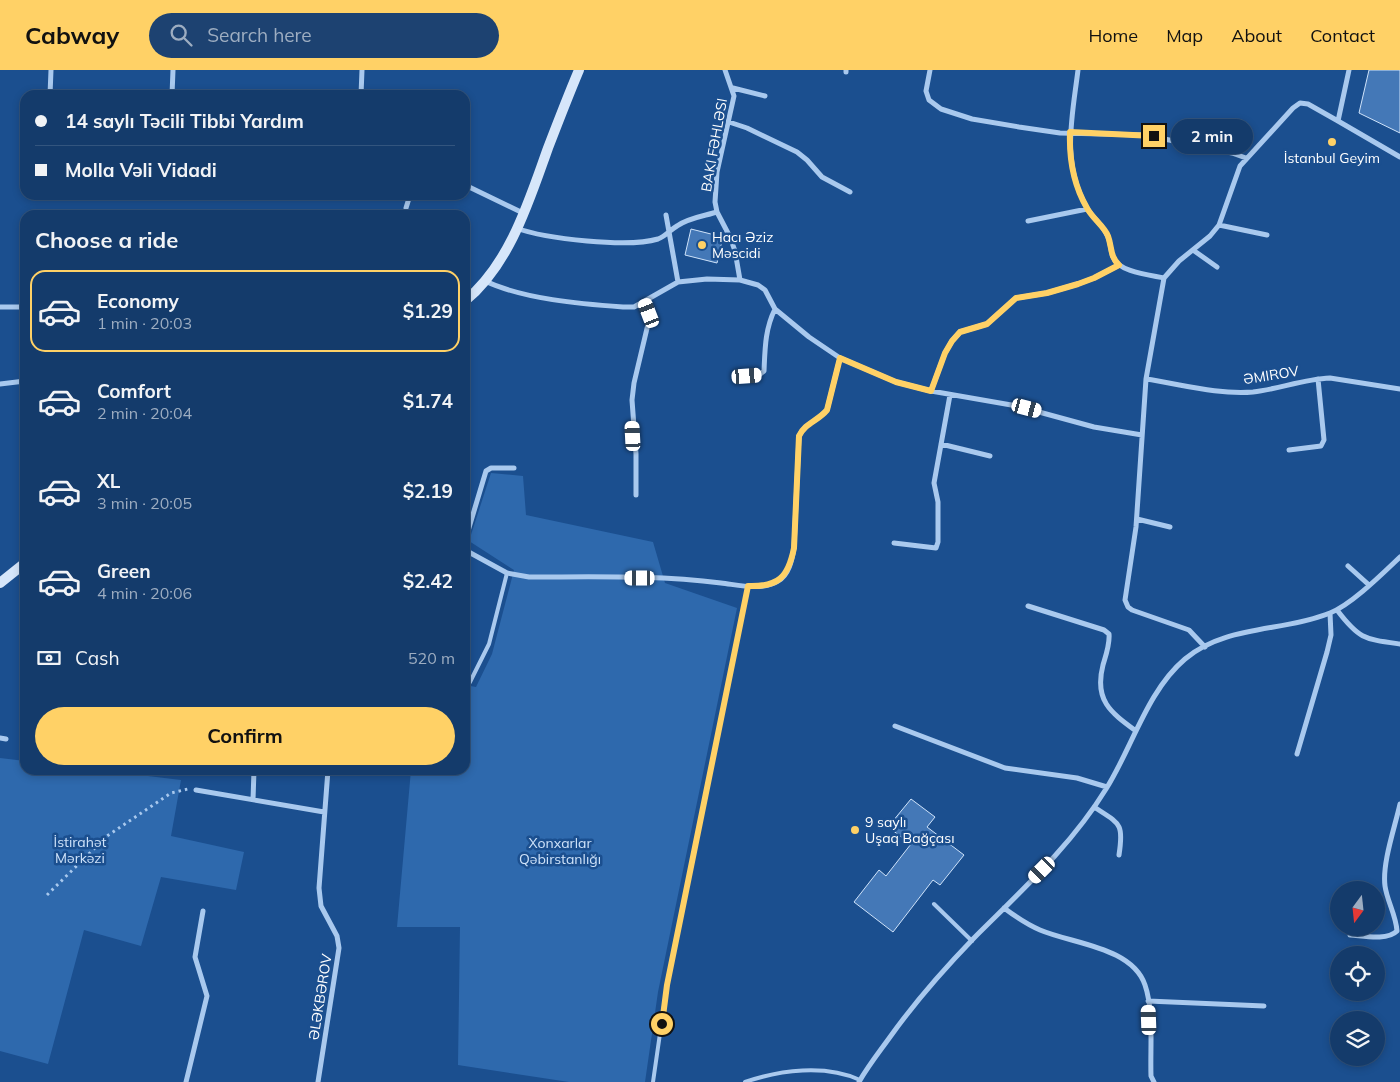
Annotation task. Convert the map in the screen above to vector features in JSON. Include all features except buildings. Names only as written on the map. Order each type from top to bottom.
[{"type":"main road","points":[[470,296],[486,281],[516,228],[579,70]]},
{"type":"main road","points":[[0,583],[20,566]]},
{"type":"street","points":[[50,90],[51,70]]},
{"type":"street","points":[[172,90],[173,70]]},
{"type":"street","points":[[361,90],[362,70]]},
{"type":"street","points":[[725,70],[733,88],[734,96],[718,172],[715,202],[717,212],[735,251],[740,280]]},
{"type":"street","points":[[930,70],[926,91],[928,100],[941,109],[972,119],[1046,132],[1144,135],[1232,153],[1246,158]]},
{"type":"street","points":[[1078,70],[1070,132],[1071,168],[1087,209],[1107,235],[1113,259],[1119,265],[1133,272],[1164,278]]},
{"type":"street","points":[[1338,121],[1342,110],[1349,70]]},
{"type":"street","points":[[733,88],[764,96]]},
{"type":"street","points":[[1205,646],[1189,630],[1128,607],[1125,600],[1136,519],[1146,379],[1164,278],[1179,261],[1210,236],[1219,225],[1234,179],[1246,158],[1300,103],[1308,104],[1400,157]]},
{"type":"street","points":[[729,122],[747,128],[797,152],[822,177],[850,192]]},
{"type":"street","points":[[470,187],[523,213]]},
{"type":"street","points":[[406,208],[408,200]]},
{"type":"street","points":[[1028,221],[1087,209]]},
{"type":"street","points":[[516,228],[539,235],[622,243],[643,242],[660,238],[689,220],[717,212]]},
{"type":"street","points":[[666,216],[678,282]]},
{"type":"street","points":[[1219,225],[1267,235]]},
{"type":"street","points":[[1193,250],[1217,267]]},
{"type":"street","points":[[931,391],[945,353],[960,332],[987,324],[1016,298],[1047,293],[1078,284],[1119,265]]},
{"type":"street","points":[[486,281],[499,288],[525,294],[607,306],[634,307],[678,282],[707,279],[740,280],[758,285],[765,290],[775,309],[809,337],[840,358],[896,382],[931,391],[1017,406],[1094,427],[1142,435]]},
{"type":"street","points":[[636,495],[636,454],[631,409],[634,383],[649,320],[649,313],[645,302]]},
{"type":"street","points":[[0,307],[20,307]]},
{"type":"street","points":[[735,377],[759,375],[764,371],[766,332],[775,309]]},
{"type":"street","points":[[470,553],[508,573],[529,577],[677,578],[761,587],[778,581],[785,575],[792,561],[794,548],[799,436],[804,427],[822,416],[827,410],[840,358]]},
{"type":"street","name":"ƏMIROV","points":[[1146,379],[1231,392],[1252,392],[1318,379],[1346,379],[1400,389]]},
{"type":"street","points":[[1289,450],[1321,446],[1324,440],[1318,379]]},
{"type":"street","points":[[0,384],[20,382]]},
{"type":"street","points":[[894,543],[936,548],[938,542],[938,502],[934,483],[950,394]]},
{"type":"street","points":[[941,444],[990,456]]},
{"type":"street","points":[[470,524],[486,471],[492,468],[514,468]]},
{"type":"street","points":[[1136,519],[1170,528]]},
{"type":"street","points":[[860,1081],[902,1021],[972,941],[1065,846],[1108,787],[1158,691],[1172,672],[1186,658],[1205,646],[1228,637],[1297,623],[1337,610],[1400,557]]},
{"type":"street","points":[[1348,566],[1369,585]]},
{"type":"street","points":[[1028,606],[1104,630],[1109,634],[1101,674],[1101,693],[1111,713],[1136,731]]},
{"type":"street","points":[[1337,610],[1357,634],[1368,639],[1400,644]]},
{"type":"street","points":[[1297,754],[1331,635],[1330,613]]},
{"type":"street","points":[[895,726],[1016,771],[1077,778],[1108,787]]},
{"type":"street","points":[[253,800],[254,775]]},
{"type":"street","name":"ƏLƏKBƏROV","points":[[318,1082],[339,948],[337,936],[321,906],[319,888],[328,775]]},
{"type":"street","points":[[196,790],[324,812]]},
{"type":"street","points":[[1385,881],[1385,870],[1400,804]]},
{"type":"street","points":[[1094,807],[1120,826],[1122,836],[1119,855]]},
{"type":"street","points":[[1385,885],[1390,907],[1396,921],[1397,931],[1393,935],[1385,936]]},
{"type":"street","points":[[1004,908],[1020,921],[1042,931],[1117,955],[1140,972],[1148,1001],[1152,1076],[1154,1082]]},
{"type":"street","points":[[186,1082],[207,996],[195,957],[203,910]]},
{"type":"street","points":[[1148,1001],[1264,1006]]},
{"type":"lane","points":[[470,682],[489,644],[508,573]]},
{"type":"lane","points":[[653,1082],[667,985],[748,586]]},
{"type":"lane","points":[[934,904],[972,941]]},
{"type":"lane","points":[[745,1082],[788,1072],[813,1071],[837,1072],[860,1081]]},
{"type":"path","points":[[47,895],[107,836],[171,793],[184,789],[196,790]]},
{"type":"green space","name":"Xonxarlar Qəbirstanlığı","points":[[491,473],[523,476],[526,515],[653,542],[665,583],[737,608],[658,992],[645,1082],[569,1082],[458,1065],[460,927],[397,927],[411,775],[470,775],[470,686],[476,687],[492,654],[514,570],[470,542]]},
{"type":"green space","name":"İstirahət Mərkəzi","points":[[0,758],[20,760],[20,775],[140,775],[181,780],[171,836],[244,852],[236,890],[161,877],[141,946],[84,930],[48,1064],[0,1051]]},
{"type":"place","name":"İstanbul Geyim","points":[[1332,142]]},
{"type":"place","name":"Hacı Əziz Məscidi","points":[[702,245]]},
{"type":"place","name":"9 saylı Uşaq Bağçası","points":[[855,830]]},
{"type":"route","points":[[662,1024],[667,985],[748,586],[761,587],[778,581],[785,575],[792,561],[799,436],[804,427],[822,416],[827,410],[840,358],[896,382],[931,391],[945,353],[956,335],[960,332],[987,324],[1016,298],[1047,293],[1078,284],[1119,265],[1113,259],[1107,235],[1087,209],[1078,188],[1071,168],[1070,132],[1154,136]]}]
